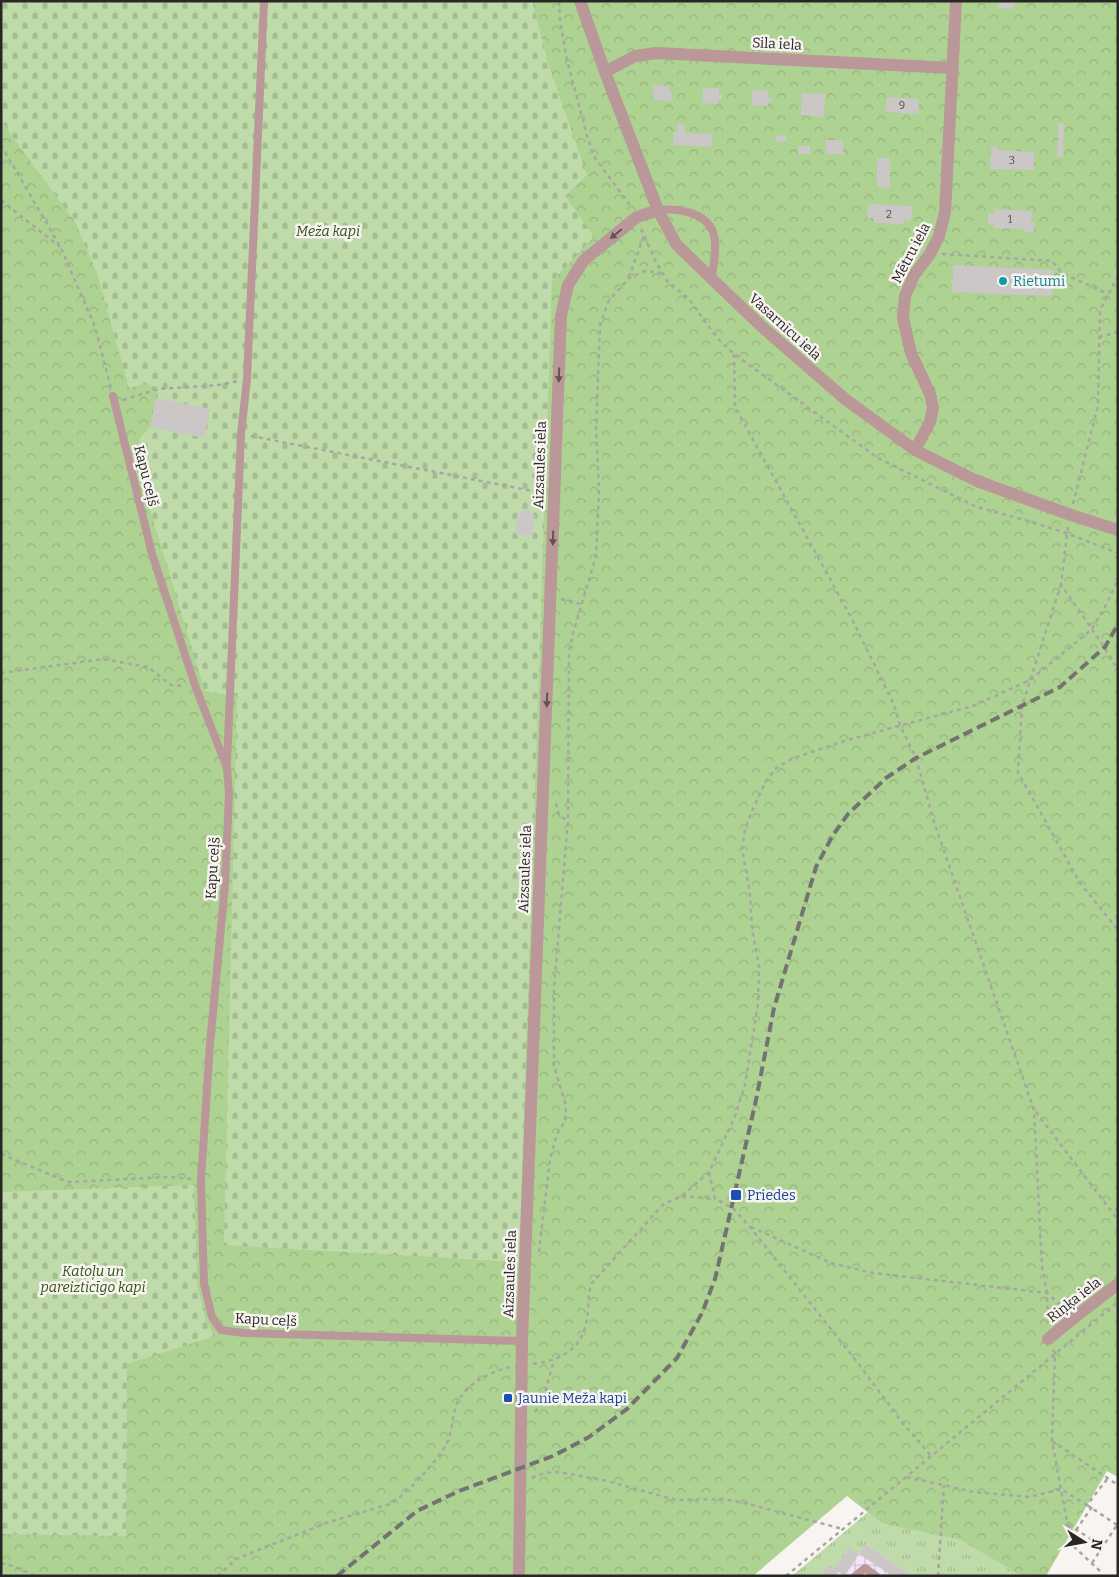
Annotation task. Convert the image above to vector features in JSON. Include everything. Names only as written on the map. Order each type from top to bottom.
[{"type":"street","name":"Vasarnīcu iela","points":[[580,1],[658,210],[677,244],[712,279],[760,326],[845,399],[915,450],[977,481],[1118,530]]},
{"type":"street","name":"Mētru iela","points":[[915,450],[930,422],[933,408],[930,394],[911,353],[903,318],[905,296],[914,275],[930,254],[940,236],[945,213],[956,1]]},
{"type":"street","name":"Sila iela","points":[[605,72],[635,56],[656,53],[952,68]]},
{"type":"street","name":"Aizsaules iela","points":[[519,1576],[522,1342],[561,316],[568,285],[584,260],[637,217],[658,210]]},
{"type":"street","name":"Riņķa iela","points":[[1048,1339],[1118,1284]]},
{"type":"lane","points":[[226,768],[241,434],[247,379],[264,1]]},
{"type":"lane","points":[[658,210],[687,212],[697,215],[706,222],[712,231],[714,244],[712,279]]},
{"type":"lane","name":"Kapu ceļš","points":[[114,399],[152,554],[196,688],[226,768],[229,794],[226,885],[210,1044],[201,1180],[204,1284],[212,1317],[221,1330],[244,1333],[522,1342]]},
{"type":"lane","points":[[855,1576],[865,1568],[876,1576]]},
{"type":"path","points":[[559,1],[560,20],[567,60],[595,158],[610,180],[628,200],[637,217]]},
{"type":"path","points":[[1,145],[61,248],[95,326],[114,399],[158,389],[219,385],[247,379]]},
{"type":"path","points":[[1,200],[61,248]]},
{"type":"path","points":[[538,1255],[550,1159],[557,1134],[565,1121],[566,1106],[554,1066],[554,986],[568,820],[570,652],[573,633],[596,556],[599,490],[596,430],[600,324],[608,302],[629,278],[644,235]]},
{"type":"path","points":[[930,254],[1052,261],[1062,273],[1108,294]]},
{"type":"path","points":[[629,278],[645,271],[662,272]]},
{"type":"path","points":[[1118,276],[1100,310],[1098,406],[1066,533],[1061,584],[1022,706],[1018,772],[1080,883],[1118,930]]},
{"type":"path","points":[[1099,336],[1118,332]]},
{"type":"path","points":[[734,354],[735,406],[852,619],[894,705],[900,725],[916,758],[935,825],[1034,1110],[1042,1267],[1047,1293],[1048,1339],[1055,1353],[1052,1441],[1071,1544],[1100,1571],[1101,1576]]},
{"type":"path","points":[[241,434],[554,495]]},
{"type":"path","points":[[218,1576],[236,1559],[326,1523],[399,1500],[426,1472],[447,1444],[455,1408],[460,1396],[474,1382],[504,1368],[554,1360],[568,1353],[578,1343],[584,1331],[588,1310],[588,1293],[592,1283],[664,1204],[682,1196],[710,1172],[734,1119],[745,1085],[758,1004],[759,967],[752,929],[750,893],[742,848],[745,829],[753,809],[765,783],[775,769],[791,759],[847,740],[973,706],[1030,680],[1091,630],[1118,580]]},
{"type":"path","points":[[1061,584],[1091,630],[1105,647],[1118,670]]},
{"type":"path","points":[[551,596],[582,604]]},
{"type":"path","points":[[1,673],[102,659],[148,667],[172,685],[196,688]]},
{"type":"path","points":[[1034,1110],[1118,1220]]},
{"type":"path","points":[[1,1154],[68,1182],[170,1177],[201,1180]]},
{"type":"path","points":[[710,1172],[715,1199]]},
{"type":"path","points":[[682,1196],[715,1199],[733,1208],[750,1226],[902,1422],[931,1456]]},
{"type":"path","points":[[750,1226],[831,1263],[872,1273],[1047,1293],[1075,1317]]},
{"type":"path","points":[[786,1576],[1118,1302]]},
{"type":"path","points":[[1052,1441],[1118,1485]]},
{"type":"path","points":[[530,1479],[544,1473],[559,1472],[607,1481],[676,1500],[724,1499],[744,1503],[842,1530]]},
{"type":"path","points":[[907,1477],[974,1492],[1030,1497],[1061,1489],[1117,1525],[1092,1563]]},
{"type":"path","points":[[1088,1505],[1108,1478]]},
{"type":"path","points":[[938,1576],[944,1485]]},
{"type":"path","points":[[1076,1530],[1092,1508]]},
{"type":"path","points":[[1068,1525],[1103,1546]]},
{"type":"path","points":[[1,1563],[13,1566],[34,1576]]},
{"type":"shaded area","points":[[866,1544],[913,1576],[820,1576],[827,1565],[834,1569]]},
{"type":"green space","points":[[1,1],[1118,1],[1118,1477],[1107,1471],[1046,1576],[1021,1576],[961,1540],[883,1524],[847,1496],[753,1576],[1,1576]]},
{"type":"green space","name":"Meža kapi","points":[[1,1],[532,1],[548,63],[587,175],[565,196],[594,237],[552,281],[519,1262],[224,1245],[237,696],[205,691],[135,460],[140,438],[150,427],[158,387],[143,384],[129,388],[97,273],[75,222],[1,121]]},
{"type":"green space","name":"Katoļu un pareizticīgo kapi","points":[[194,1185],[197,1285],[206,1322],[215,1336],[127,1364],[126,1536],[1,1534],[1,1192]]},
{"type":"green space","points":[[868,1512],[883,1524],[962,1540],[1021,1576],[913,1576],[866,1544],[859,1554],[849,1548],[834,1570],[827,1565],[820,1576],[792,1576]]},
{"type":"building","points":[[999,1],[1014,1],[1014,9],[998,8]]},
{"type":"building","points":[[653,85],[670,86],[669,92],[672,92],[672,101],[653,100]]},
{"type":"building","points":[[703,88],[719,88],[719,95],[722,95],[722,100],[718,99],[718,104],[702,103]]},
{"type":"building","points":[[752,90],[769,91],[768,97],[772,98],[771,102],[768,102],[768,106],[752,105]]},
{"type":"building","points":[[802,93],[825,94],[824,117],[801,115]]},
{"type":"building","points":[[887,97],[919,99],[918,114],[886,112]]},
{"type":"building","points":[[1059,123],[1064,123],[1063,157],[1057,157]]},
{"type":"building","points":[[678,124],[685,124],[685,133],[712,134],[712,147],[673,145],[674,132],[677,132]]},
{"type":"building","points":[[776,135],[786,136],[786,142],[775,142]]},
{"type":"building","points":[[826,140],[843,140],[843,154],[826,154]]},
{"type":"building","points":[[798,146],[810,146],[810,154],[798,154]]},
{"type":"building","points":[[991,147],[998,147],[998,150],[1034,152],[1034,170],[990,169]]},
{"type":"building","points":[[877,158],[890,158],[890,188],[877,187]]},
{"type":"building","points":[[868,204],[912,206],[911,220],[904,219],[904,224],[874,223],[874,218],[867,218]]},
{"type":"building","points":[[995,209],[1032,211],[1031,222],[1034,222],[1034,233],[1024,232],[1024,229],[994,228],[994,224],[988,224],[988,213],[995,213]]},
{"type":"building","name":"Rietumi","points":[[953,265],[1054,270],[1052,296],[952,292]]},
{"type":"building","points":[[156,398],[210,409],[204,438],[150,427]]},
{"type":"building","points":[[523,509],[530,510],[530,515],[535,515],[532,536],[515,534],[518,513],[522,514]]},
{"type":"building","points":[[866,1544],[913,1576],[892,1576],[859,1554]]},
{"type":"building","points":[[849,1547],[859,1554],[845,1576],[838,1572],[836,1576],[820,1576],[827,1565],[834,1570]]},
{"type":"railway","points":[[337,1576],[417,1511],[459,1491],[553,1456],[589,1437],[627,1409],[677,1358],[702,1313],[715,1279],[756,1100],[774,1008],[816,867],[833,835],[848,814],[886,778],[916,758],[1060,687],[1105,647],[1118,624]]},
{"type":"place","name":"Rietumi","points":[[1003,281]]},
{"type":"place","name":"Priedes","points":[[736,1195]]},
{"type":"place","name":"Jaunie Meža kapi","points":[[508,1398]]}]
